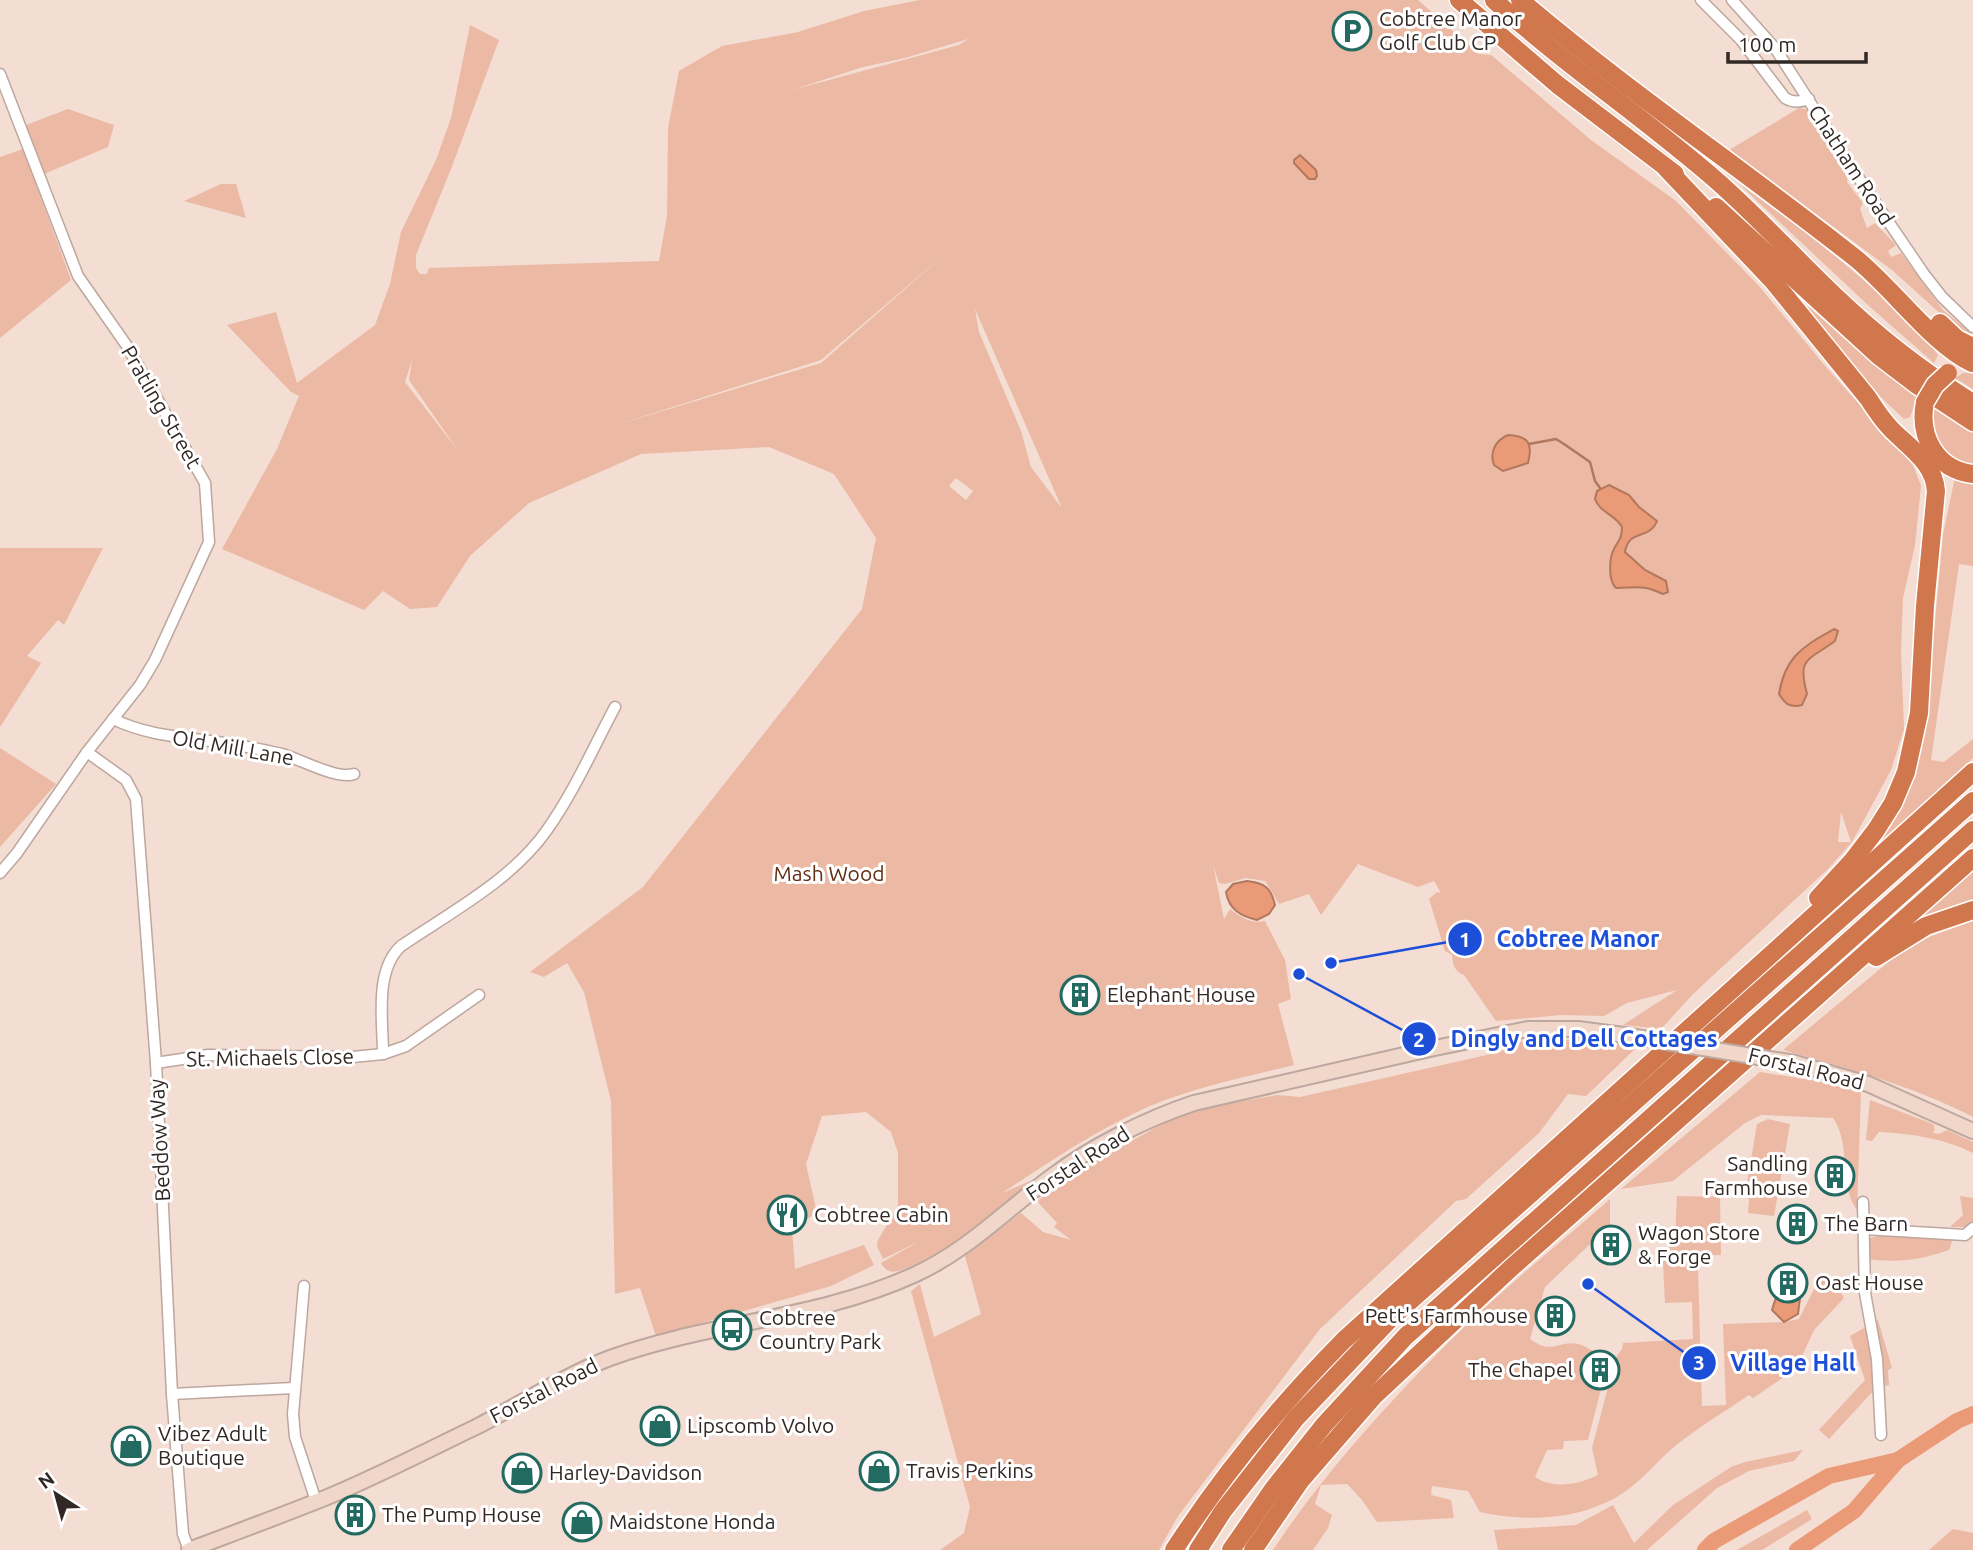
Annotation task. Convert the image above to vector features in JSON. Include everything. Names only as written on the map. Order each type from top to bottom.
[{"type":"highway","points":[[1459,0],[1558,85],[1724,214],[1879,356],[1973,422]]},
{"type":"highway","points":[[1494,0],[1567,63],[1717,181],[1834,295],[1888,343],[1928,374],[1973,403]]},
{"type":"highway","points":[[1520,0],[1556,31],[1873,272],[1906,292],[1973,358],[1948,373],[1935,385],[1926,402],[1923,416],[1925,430],[1946,472],[1947,491],[1931,555]]},
{"type":"highway","points":[[1528,0],[1556,31]]},
{"type":"highway","points":[[1484,23],[1516,63],[1551,95],[1714,220]]},
{"type":"highway","points":[[1666,168],[1773,281],[1890,428],[1925,463],[1934,479],[1936,491],[1919,713],[1909,760],[1899,789],[1877,830],[1853,860],[1725,993]]},
{"type":"highway","points":[[1868,398],[1940,461],[1961,472],[1973,474]]},
{"type":"highway","points":[[1174,1550],[1238,1460],[1334,1349],[1725,993],[1973,772]]},
{"type":"highway","points":[[1198,1550],[1223,1511],[1296,1418],[1392,1317],[1973,801]]},
{"type":"highway","points":[[1231,1550],[1274,1488],[1324,1425],[1406,1336],[1973,830]]},
{"type":"highway","points":[[1253,1550],[1301,1480],[1373,1397],[1511,1268],[1973,858]]},
{"type":"highway","points":[[1758,1051],[1888,948],[1926,926],[1973,910]]},
{"type":"street","points":[[1701,0],[1741,40],[1785,98],[1798,102],[1809,100]]},
{"type":"street","name":"Chatham Road","points":[[1732,0],[1775,48],[1910,255],[1942,297],[1973,327]]},
{"type":"street","name":"Pratling Street","points":[[0,74],[78,276],[127,346],[205,483],[209,542],[155,660],[140,685],[87,752],[17,853],[0,873]]},
{"type":"street","name":"St. Michaels Close","points":[[383,1054],[383,993],[391,955],[498,880],[538,841],[561,808],[615,707]]},
{"type":"street","name":"Old Mill Lane","points":[[113,719],[145,733],[254,748],[293,757],[336,773],[354,774]]},
{"type":"street","name":"Beddow Way","points":[[87,752],[126,780],[136,799],[156,1063],[172,1394],[183,1534],[189,1550]]},
{"type":"street","name":"St. Michaels Close","points":[[156,1063],[208,1055],[353,1057],[383,1054],[406,1046],[479,995]]},
{"type":"street","name":"Forstal Road","points":[[189,1550],[316,1501],[479,1425],[541,1390],[606,1360],[648,1345],[825,1306],[916,1274],[977,1238],[1053,1175],[1146,1121],[1194,1103],[1528,1029],[1578,1029],[1795,1063],[1868,1084],[1973,1131]]},
{"type":"street","points":[[1863,1202],[1865,1293],[1877,1359],[1881,1435]]},
{"type":"street","points":[[1864,1229],[1965,1235],[1973,1228]]},
{"type":"street","points":[[304,1286],[293,1388],[295,1437],[316,1501]]},
{"type":"street","points":[[172,1394],[293,1388]]},
{"type":"green space","name":"Mash Wood","points":[[920,0],[1418,0],[1479,54],[1491,55],[1591,140],[1676,201],[1759,286],[1913,465],[1921,486],[1915,545],[1903,598],[1901,651],[1904,729],[1891,770],[1852,842],[1828,869],[1693,994],[1661,1029],[1623,1025],[1677,990],[1627,1003],[1604,1016],[1562,1015],[1496,1021],[1464,975],[1456,970],[1452,955],[1445,951],[1429,899],[1437,892],[1441,893],[1434,881],[1418,887],[1358,864],[1321,915],[1309,894],[1279,904],[1265,881],[1246,878],[1219,883],[1213,865],[1224,919],[1230,909],[1250,921],[1265,921],[1285,960],[1291,999],[1278,1004],[1294,1065],[1185,1093],[1150,1106],[1112,1125],[1074,1146],[1002,1193],[1040,1177],[965,1238],[932,1257],[896,1272],[884,1268],[881,1263],[918,1242],[883,1259],[877,1246],[898,1206],[898,1153],[891,1132],[866,1112],[822,1116],[806,1164],[817,1213],[792,1228],[795,1269],[864,1245],[874,1265],[831,1286],[656,1336],[640,1288],[615,1294],[611,1101],[584,992],[567,963],[544,977],[530,972],[643,887],[862,609],[876,538],[834,474],[769,447],[641,454],[529,503],[470,556],[437,607],[410,609],[383,591],[364,610],[222,549],[277,449],[299,396],[291,392],[227,325],[276,312],[297,383],[375,325],[390,284],[401,232],[436,160],[451,118],[470,25],[499,40],[416,255],[416,268],[420,274],[427,274],[429,268],[659,261],[667,216],[668,128],[679,71],[722,46],[798,32],[864,11]],"holes":[[[968,39],[959,45],[792,90],[863,67],[905,58]],[[946,253],[821,363],[613,426],[821,360]],[[975,309],[1061,507],[1031,467],[1021,431],[979,332]],[[412,360],[409,380],[459,452],[405,382]],[[956,478],[973,491],[966,500],[949,486]],[[1841,812],[1851,842],[1838,842]]]},
{"type":"green space","points":[[1799,108],[1809,110],[1848,171],[1847,182],[1863,203],[1860,209],[1867,228],[1875,223],[1896,245],[1888,251],[1891,257],[1901,253],[1943,310],[1972,334],[1954,326],[1892,270],[1729,150]]},
{"type":"green space","points":[[68,109],[114,125],[108,147],[44,174],[26,125]]},
{"type":"green space","points":[[23,149],[71,280],[0,338],[0,157]]},
{"type":"green space","points":[[1738,183],[1816,241],[1890,304],[1933,348],[1938,355],[1934,363],[1869,306]]},
{"type":"green space","points":[[221,184],[236,184],[246,218],[184,201]]},
{"type":"green space","points":[[1809,307],[1852,345],[1920,398],[1916,401],[1910,417],[1904,419],[1866,383],[1805,311]]},
{"type":"green space","points":[[1973,372],[1973,389],[1955,378],[1963,373]]},
{"type":"green space","points":[[1930,406],[1973,433],[1973,467],[1952,462],[1930,433]]},
{"type":"green space","points":[[1955,477],[1973,481],[1973,566],[1959,564],[1931,760],[1944,762],[1973,739],[1973,758],[1879,844],[1917,758],[1934,633],[1943,535]]},
{"type":"green space","points":[[0,548],[103,548],[64,625],[58,620],[27,656],[41,663],[0,727]]},
{"type":"green space","points":[[0,748],[56,784],[0,847]]},
{"type":"green space","points":[[1973,867],[1973,904],[1892,938]]},
{"type":"green space","points":[[1973,921],[1973,1117],[1903,1087],[1783,1050],[1897,955],[1931,936]]},
{"type":"green space","points":[[1598,1038],[1637,1047],[1586,1096],[1568,1094],[1539,1133],[1466,1199],[1456,1201],[1320,1329],[1178,1516],[1159,1550],[940,1550],[964,1533],[970,1507],[911,1291],[920,1284],[934,1337],[981,1314],[965,1256],[1021,1213],[1043,1232],[1071,1240],[1054,1227],[1057,1223],[1037,1201],[1099,1159],[1186,1111],[1277,1095],[1300,1097],[1500,1052],[1518,1042]]},
{"type":"green space","points":[[1760,1072],[1823,1082],[1861,1092],[1857,1210],[1851,1200],[1842,1140],[1833,1118],[1761,1115],[1745,1123],[1673,1181],[1621,1189]]},
{"type":"green space","points":[[1870,1100],[1933,1124],[1933,1133],[1939,1134],[1947,1130],[1973,1142],[1973,1153],[1939,1140],[1904,1134],[1879,1132],[1872,1141],[1866,1140]]},
{"type":"green space","points":[[1768,1119],[1790,1124],[1774,1216],[1748,1213],[1746,1189],[1757,1124]]},
{"type":"green space","points":[[1677,1196],[1720,1197],[1721,1255],[1668,1256],[1670,1238],[1675,1238]]},
{"type":"green space","points":[[1960,1196],[1973,1198],[1973,1223],[1968,1227],[1950,1227],[1963,1215]]},
{"type":"green space","points":[[1610,1199],[1610,1225],[1545,1287],[1530,1339],[1547,1347],[1575,1344],[1595,1353],[1588,1382],[1602,1385],[1588,1440],[1564,1441],[1563,1449],[1547,1450],[1535,1477],[1542,1481],[1567,1484],[1598,1475],[1592,1448],[1616,1357],[1623,1343],[1693,1339],[1692,1302],[1665,1303],[1663,1261],[1694,1260],[1694,1268],[1698,1268],[1702,1406],[1726,1405],[1723,1324],[1799,1319],[1822,1273],[1832,1279],[1844,1298],[1814,1330],[1803,1354],[1787,1375],[1753,1398],[1749,1395],[1701,1427],[1668,1452],[1630,1488],[1596,1507],[1577,1513],[1538,1518],[1499,1515],[1480,1512],[1468,1491],[1432,1486],[1431,1495],[1451,1500],[1454,1518],[1377,1522],[1347,1484],[1321,1485],[1315,1504],[1332,1515],[1328,1528],[1313,1550],[1273,1550],[1292,1522],[1333,1469],[1423,1368],[1486,1306]]},
{"type":"green space","points":[[1881,1235],[1949,1238],[1952,1241],[1949,1250],[1918,1258],[1899,1261],[1867,1259],[1867,1239]]},
{"type":"green space","points":[[1878,1320],[1892,1368],[1888,1370],[1889,1385],[1874,1390],[1829,1439],[1819,1430],[1865,1380],[1850,1336]]},
{"type":"green space","points":[[1803,1450],[1794,1461],[1749,1471],[1717,1488],[1647,1550],[1498,1550],[1494,1530],[1576,1525],[1613,1505],[1634,1543],[1673,1505],[1731,1467]]},
{"type":"green space","points":[[1807,1510],[1812,1519],[1762,1550],[1737,1550]]},
{"type":"green space","points":[[1953,1529],[1973,1533],[1973,1550],[1929,1550]]},
{"type":"shaded area","points":[[1300,155],[1316,170],[1315,179],[1309,179],[1294,163]]},
{"type":"shaded area","points":[[1508,435],[1521,437],[1528,442],[1529,456],[1528,463],[1503,471],[1494,465],[1492,456],[1497,443]]},
{"type":"shaded area","points":[[1609,485],[1629,495],[1657,521],[1649,531],[1631,540],[1625,552],[1645,570],[1666,581],[1668,592],[1663,594],[1640,587],[1616,588],[1613,585],[1611,558],[1622,527],[1595,499],[1597,491]]},
{"type":"shaded area","points":[[1834,629],[1838,631],[1835,641],[1804,666],[1807,694],[1802,705],[1788,704],[1779,694],[1791,661],[1805,647]]},
{"type":"shaded area","points":[[1247,881],[1266,887],[1275,905],[1269,914],[1257,920],[1237,911],[1226,892],[1233,884]]},
{"type":"shaded area","points":[[1777,1294],[1800,1298],[1798,1314],[1784,1322],[1772,1310]]},
{"type":"waterway","points":[[1529,444],[1556,439],[1590,462],[1595,481],[1600,488]]},
{"type":"waterway","points":[[1797,1550],[1854,1511],[1898,1460],[1957,1421],[1973,1414]]},
{"type":"waterway","points":[[1705,1550],[1714,1541],[1829,1476],[1898,1460]]},
{"type":"place","name":"Cobtree Manor Golf Club CP","points":[[1352,31]]},
{"type":"place","name":"Cobtree Manor","points":[[1331,963]]},
{"type":"place","name":"Dingly and Dell Cottages","points":[[1299,974]]},
{"type":"place","name":"Elephant House","points":[[1080,995]]},
{"type":"place","name":"Sandling Farmhouse","points":[[1835,1176]]},
{"type":"place","name":"Cobtree Cabin","points":[[787,1215]]},
{"type":"place","name":"The Barn","points":[[1797,1224]]},
{"type":"place","name":"Wagon Store & Forge","points":[[1611,1245]]},
{"type":"place","name":"Oast House","points":[[1788,1283]]},
{"type":"place","name":"Village Hall","points":[[1588,1284]]},
{"type":"place","name":"Pett's Farmhouse","points":[[1555,1316]]},
{"type":"place","name":"Cobtree Country Park","points":[[732,1330]]},
{"type":"place","name":"The Chapel","points":[[1600,1370]]},
{"type":"place","name":"Lipscomb Volvo","points":[[660,1426]]},
{"type":"place","name":"Vibez Adult Boutique","points":[[131,1446]]},
{"type":"place","name":"Travis Perkins","points":[[879,1471]]},
{"type":"place","name":"Harley-Davidson","points":[[522,1473]]},
{"type":"place","name":"The Pump House","points":[[355,1515]]},
{"type":"place","name":"Maidstone Honda","points":[[582,1522]]}]
